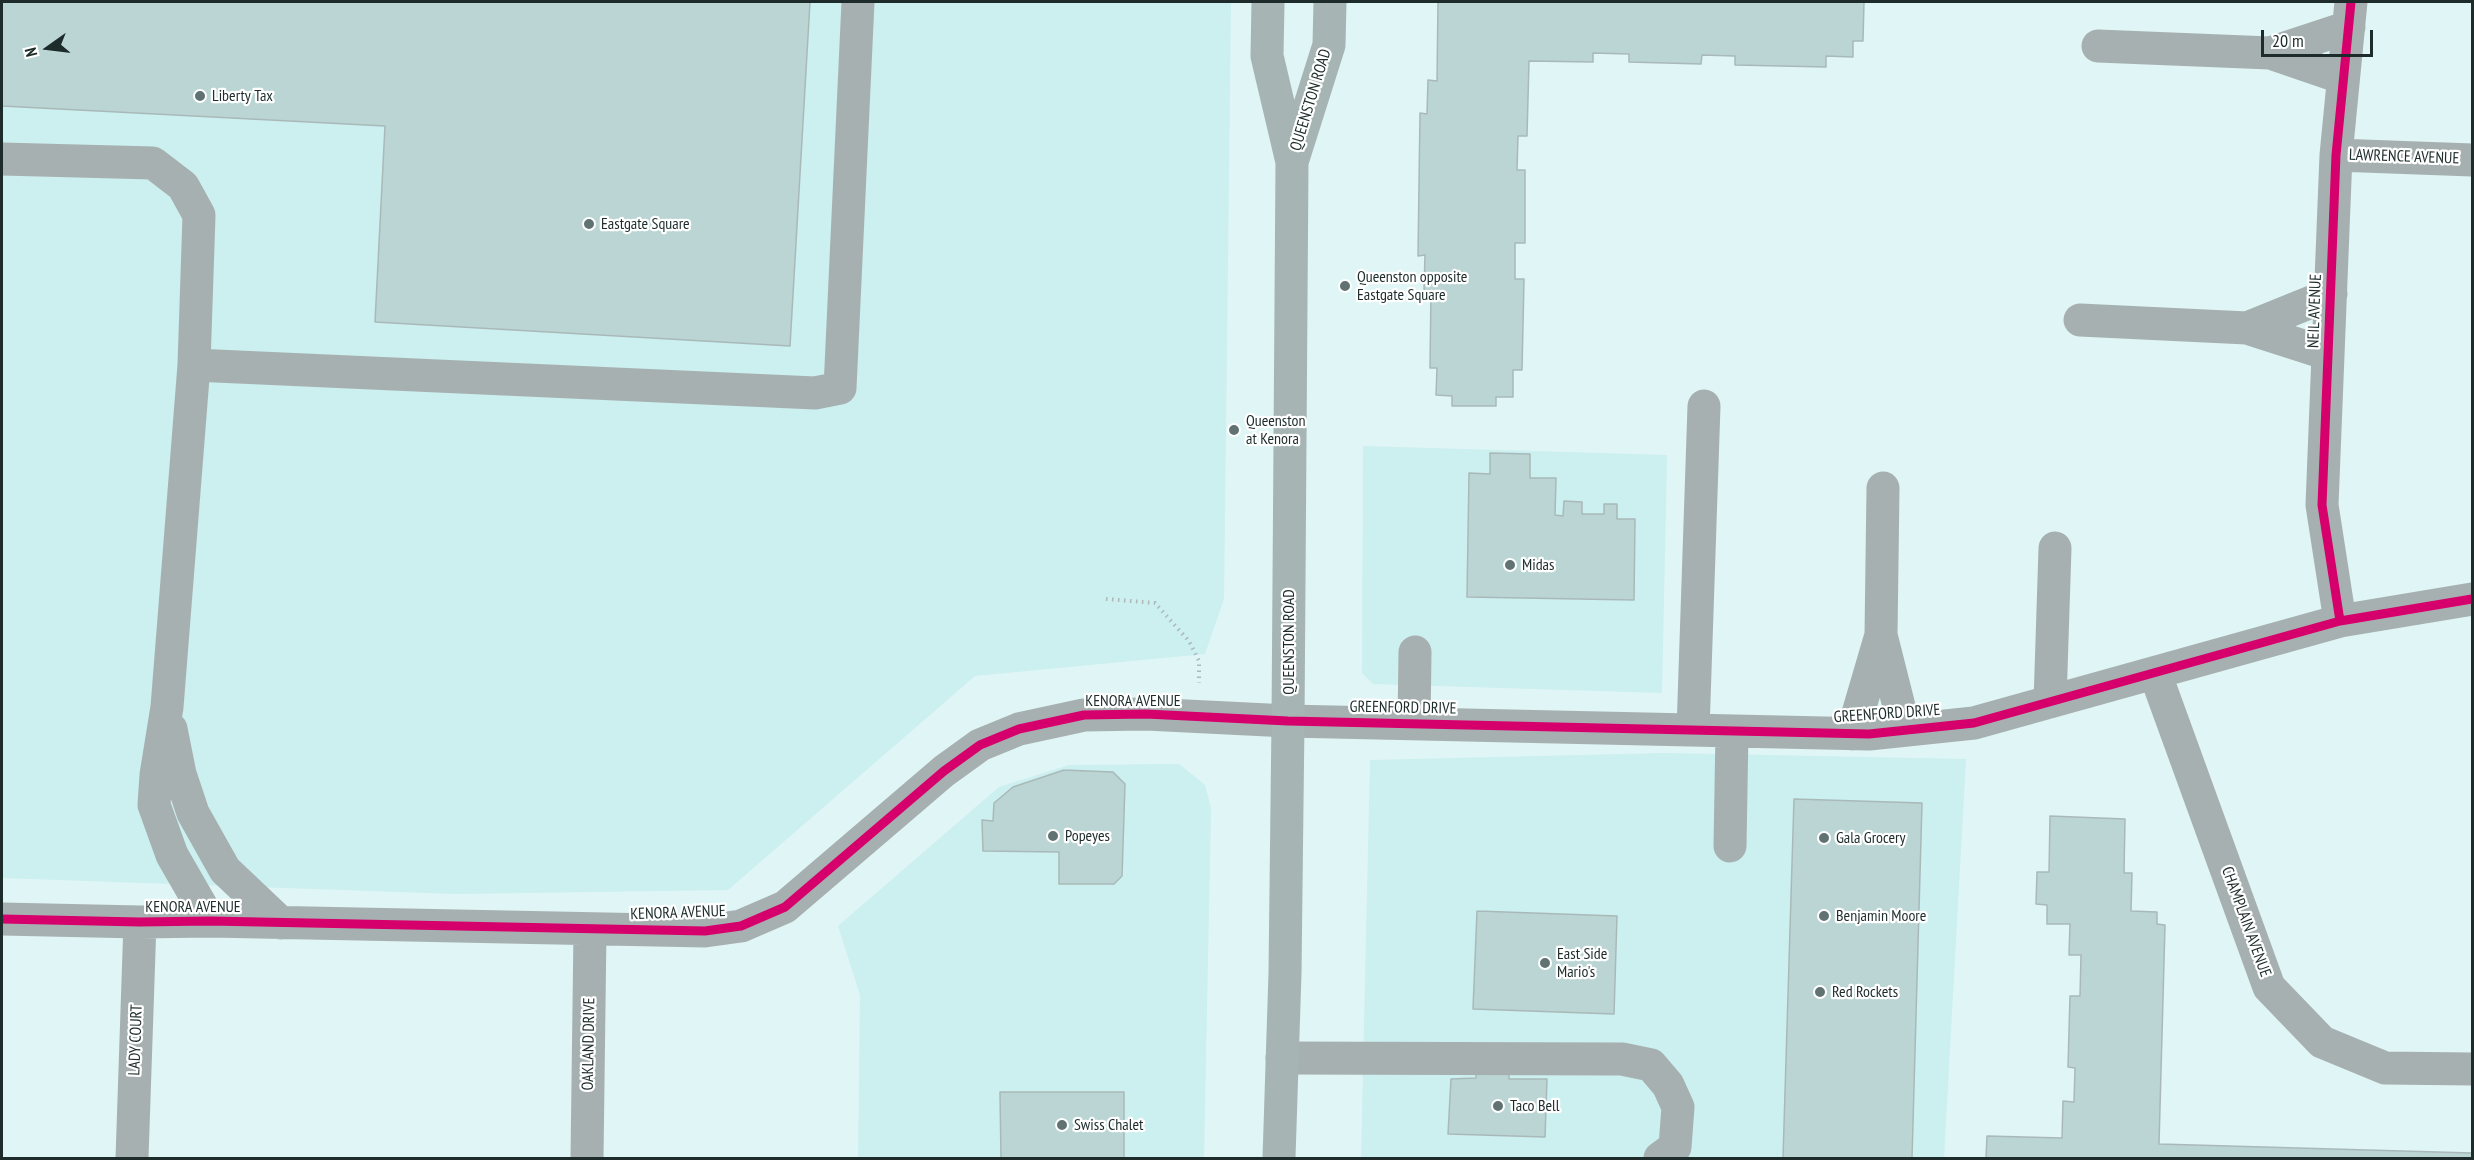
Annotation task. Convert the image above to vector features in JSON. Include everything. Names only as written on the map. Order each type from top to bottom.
[{"type":"main road","name":"QUEENSTON ROAD","points":[[1268,2],[1267,56],[1292,162],[1288,721],[1279,1158]]},
{"type":"main road","name":"QUEENSTON ROAD","points":[[1292,162],[1329,45],[1330,2]]},
{"type":"street","points":[[195,365],[815,393],[840,388],[858,2]]},
{"type":"street","points":[[2271,53],[2350,14]]},
{"type":"street","name":"NEIL AVENUE","points":[[2340,621],[2322,505],[2336,155],[2350,14]]},
{"type":"street","points":[[2098,46],[2271,53],[2343,78]]},
{"type":"street","name":"LAWRENCE AVENUE","points":[[2336,155],[2472,160]]},
{"type":"street","points":[[2,159],[153,163],[183,186],[199,215],[195,365],[167,707],[156,775],[154,805],[172,855],[210,921]]},
{"type":"street","points":[[2247,328],[2331,294]]},
{"type":"street","points":[[2080,320],[2247,328],[2328,354]]},
{"type":"street","points":[[1693,730],[1704,406]]},
{"type":"street","points":[[1883,488],[1881,635],[1905,730]]},
{"type":"street","points":[[2050,702],[2055,548]]},
{"type":"street","name":"GREENFORD DRIVE","points":[[1288,721],[1852,734],[1974,723],[2340,621],[2472,598]]},
{"type":"street","points":[[1852,734],[1881,635]]},
{"type":"street","points":[[1414,723],[1415,652]]},
{"type":"street","name":"CHAMPLAIN AVENUE","points":[[2155,674],[2269,987],[2322,1042],[2385,1068],[2472,1069]]},
{"type":"street","points":[[167,707],[180,774],[193,813],[225,870],[281,923]]},
{"type":"street","name":"KENORA AVENUE","points":[[2,919],[210,921],[590,930],[705,931],[741,926],[785,908],[944,771],[980,745],[1019,729],[1084,715],[1199,716],[1288,721]]},
{"type":"street","points":[[1730,846],[1732,731]]},
{"type":"street","name":"LADY COURT","points":[[132,1158],[140,922]]},
{"type":"street","name":"OAKLAND DRIVE","points":[[588,1158],[590,930]]},
{"type":"street","points":[[1282,1058],[1622,1059],[1651,1065],[1668,1085],[1678,1107],[1675,1147],[1660,1158]]},
{"type":"path","points":[[1106,599],[1155,603],[1188,641],[1199,661],[1199,716]]},
{"type":"shaded area","points":[[2,2],[1231,2],[1224,599],[1205,654],[975,676],[728,890],[456,894],[2,878]]},
{"type":"shaded area","points":[[1363,446],[1667,455],[1662,693],[1373,684],[1362,673]]},
{"type":"shaded area","points":[[1666,753],[1966,759],[1944,1158],[1361,1158],[1370,760]]},
{"type":"shaded area","points":[[1179,764],[1205,785],[1211,808],[1204,1158],[858,1158],[860,995],[838,926],[999,787],[1069,765]]},
{"type":"building","name":"Eastgate Square","points":[[2,2],[810,2],[790,346],[375,322],[385,126],[2,106]]},
{"type":"building","points":[[1438,2],[1864,2],[1863,41],[1853,41],[1853,57],[1826,56],[1826,67],[1735,65],[1735,56],[1702,55],[1701,64],[1629,62],[1629,54],[1593,53],[1593,62],[1529,61],[1527,136],[1518,136],[1517,170],[1525,170],[1525,243],[1515,243],[1515,279],[1524,279],[1522,370],[1513,370],[1513,397],[1496,397],[1496,406],[1452,406],[1452,396],[1436,395],[1437,368],[1430,368],[1431,291],[1424,290],[1425,255],[1418,256],[1420,113],[1427,114],[1428,80],[1437,81]]},
{"type":"building","points":[[1490,453],[1530,454],[1530,478],[1556,478],[1555,515],[1563,516],[1564,501],[1582,502],[1582,514],[1604,514],[1604,504],[1617,504],[1617,519],[1635,519],[1634,600],[1467,597],[1469,473],[1490,474]]},
{"type":"building","name":"Popeyes","points":[[1064,770],[1113,772],[1125,784],[1122,876],[1114,884],[1059,884],[1059,852],[983,851],[982,820],[993,821],[994,803],[1013,787]]},
{"type":"building","points":[[1794,799],[1922,803],[1912,1158],[1783,1158]]},
{"type":"building","points":[[2050,816],[2125,819],[2124,873],[2132,873],[2131,911],[2157,912],[2157,924],[2165,925],[2159,1144],[2472,1153],[2472,1158],[1986,1158],[1987,1136],[2062,1138],[2063,1101],[2074,1102],[2075,1068],[2068,1067],[2070,996],[2080,996],[2081,955],[2069,955],[2070,924],[2047,924],[2047,905],[2036,904],[2037,872],[2049,872]]},
{"type":"building","name":"East Side Mario's","points":[[1477,911],[1617,916],[1614,1014],[1473,1009]]},
{"type":"building","name":"Taco Bell","points":[[1476,1069],[1509,1070],[1509,1079],[1547,1079],[1545,1137],[1448,1134],[1451,1079],[1476,1078]]},
{"type":"building","name":"Swiss Chalet","points":[[1000,1092],[1124,1092],[1124,1158],[1001,1158]]},
{"type":"cycle path","points":[[2340,621],[2322,505],[2336,155],[2351,2]]},
{"type":"cycle path","points":[[2,919],[705,931],[741,926],[785,907],[944,771],[980,745],[1019,729],[1084,715],[1146,714],[1288,721],[1869,734],[1974,723],[2340,621],[2472,599]]},
{"type":"place","name":"Liberty Tax","points":[[200,96]]},
{"type":"place","name":"Eastgate Square","points":[[589,224]]},
{"type":"place","name":"Queenston opposite Eastgate Square","points":[[1345,286]]},
{"type":"place","name":"Queenston at Kenora","points":[[1234,430]]},
{"type":"place","name":"Midas","points":[[1510,565]]},
{"type":"place","name":"Popeyes","points":[[1053,836]]},
{"type":"place","name":"Gala Grocery","points":[[1824,838]]},
{"type":"place","name":"Benjamin Moore","points":[[1824,916]]},
{"type":"place","name":"East Side Mario's","points":[[1545,963]]},
{"type":"place","name":"Red Rockets","points":[[1820,992]]},
{"type":"place","name":"Taco Bell","points":[[1498,1106]]},
{"type":"place","name":"Swiss Chalet","points":[[1062,1125]]}]
